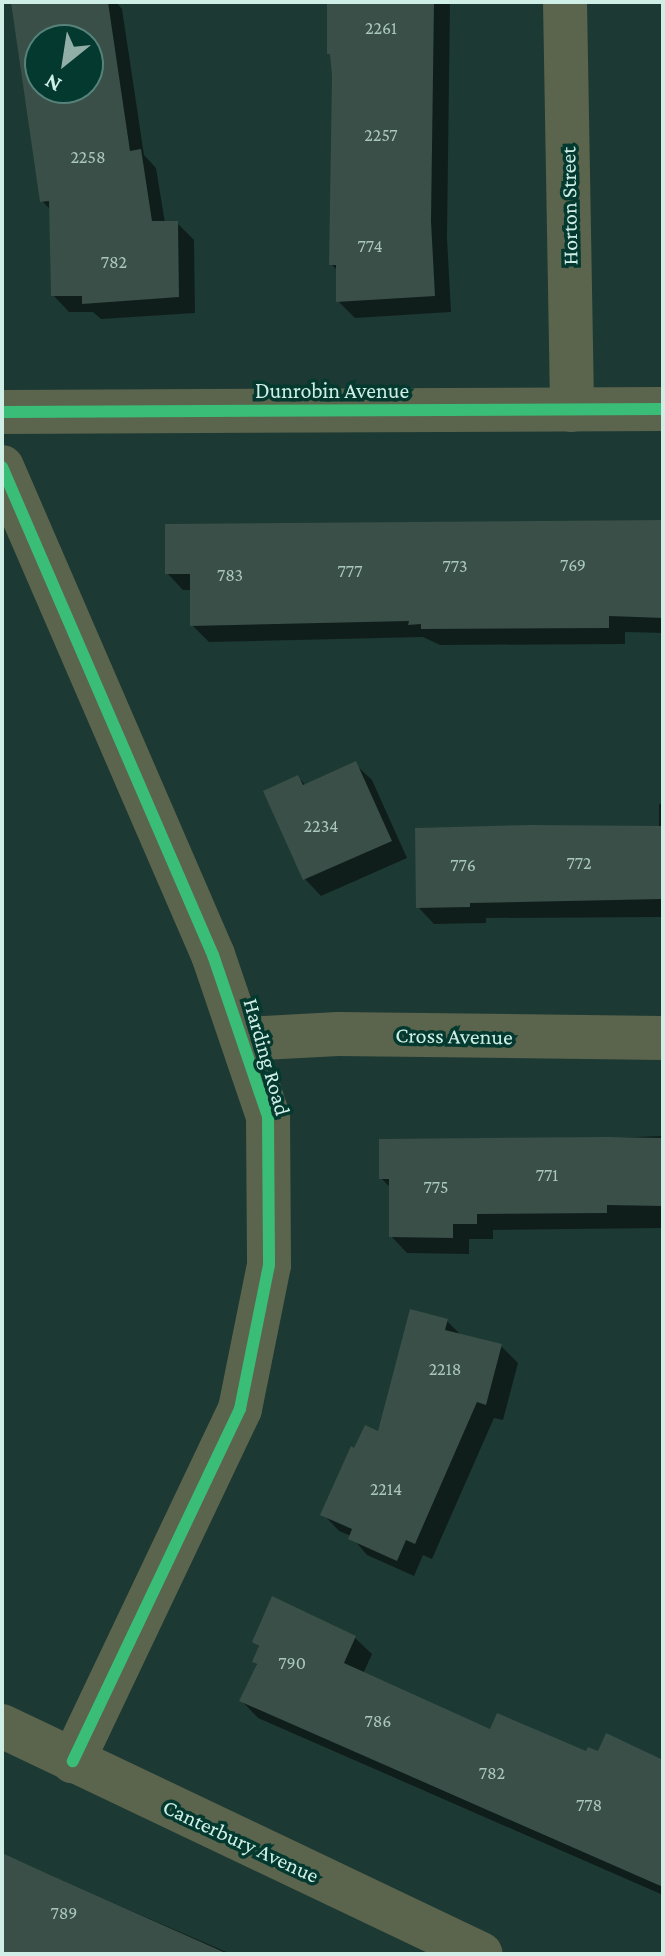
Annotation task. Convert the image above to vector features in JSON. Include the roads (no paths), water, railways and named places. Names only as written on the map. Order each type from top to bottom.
[{"type":"street","name":"Horton Street","points":[[565,2],[572,410]]},
{"type":"street","name":"Dunrobin Avenue","points":[[2,412],[663,409]]},
{"type":"street","name":"Harding Road","points":[[2,467],[213,955],[268,1117],[269,1265],[240,1409],[73,1761]]},
{"type":"street","name":"Cross Avenue","points":[[244,1039],[338,1034],[663,1038]]},
{"type":"street","name":"Canterbury Avenue","points":[[2,1726],[481,1954]]}]
